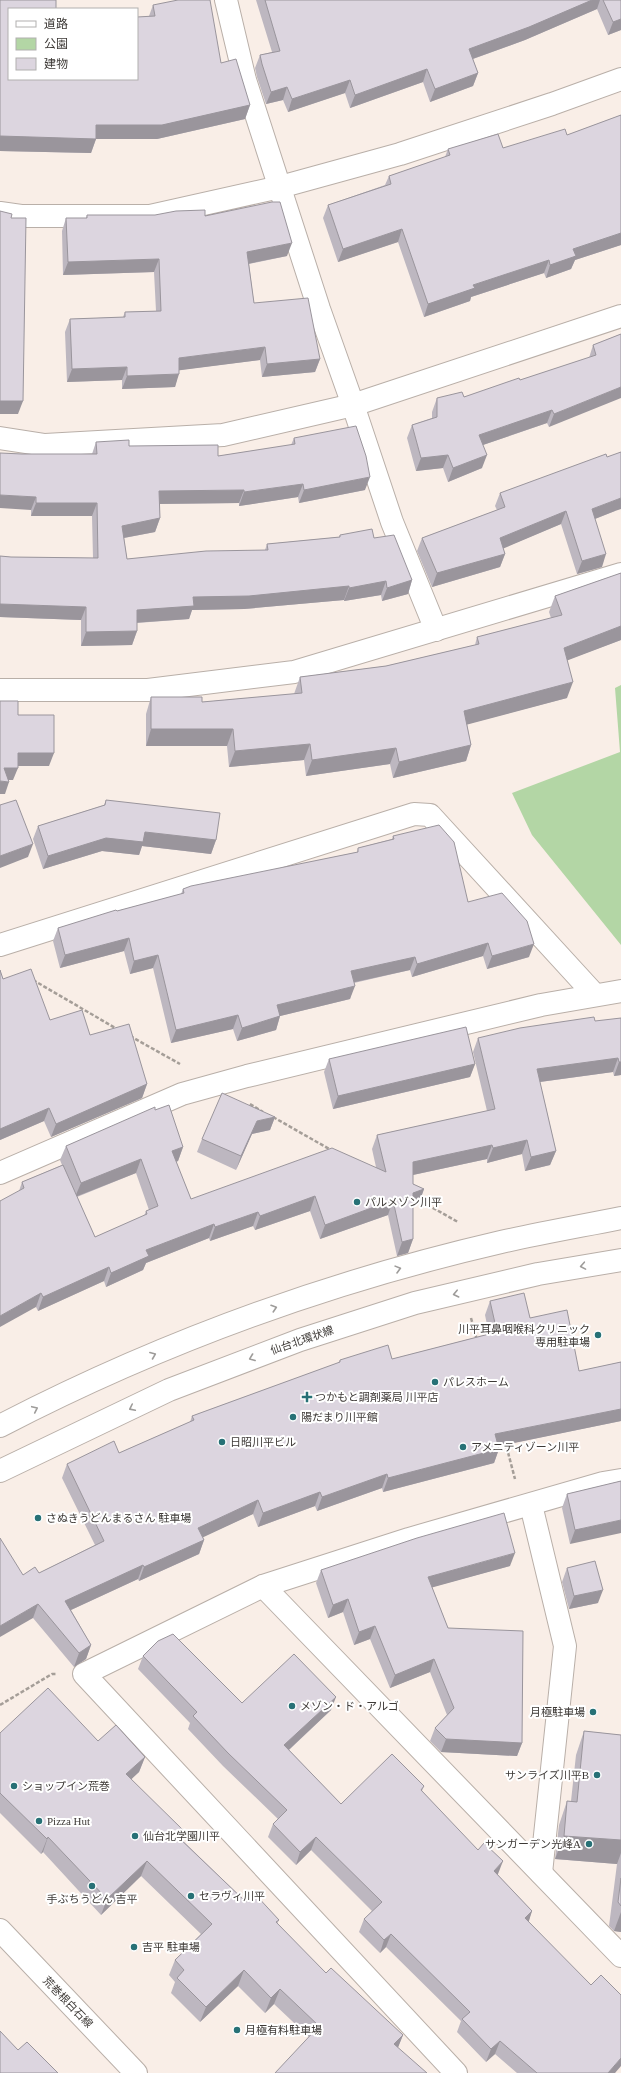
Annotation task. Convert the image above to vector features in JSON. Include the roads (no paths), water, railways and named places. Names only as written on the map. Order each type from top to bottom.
[{"type":"street","points":[[226,0],[245,80],[319,309],[392,522],[436,630]]},
{"type":"street","points":[[0,213],[21,216],[150,216],[280,187],[400,154],[621,79]]},
{"type":"street","points":[[0,438],[45,445],[222,436],[353,405],[621,316]]},
{"type":"street","points":[[0,690],[148,690],[294,672],[621,574]]},
{"type":"street","points":[[0,945],[414,814],[430,815],[595,995]]},
{"type":"street","points":[[0,1174],[182,1094],[255,1074],[541,1005],[595,995],[621,992]]},
{"type":"street","points":[[0,1426],[130,1364],[238,1321],[362,1279],[493,1244],[621,1218]]},
{"type":"street","name":"仙台北環状線","points":[[0,1471],[169,1390],[300,1340],[416,1303],[538,1274],[621,1260]]},
{"type":"street","points":[[456,2073],[84,1674],[263,1586],[409,1539],[621,1480]]},
{"type":"street","points":[[527,1506],[565,1646],[541,1873]]},
{"type":"street","points":[[263,1586],[621,1956]]},
{"type":"street","name":"荒巻根白石線","points":[[0,1930],[136,2073]]},
{"type":"place","name":"パルメゾン川平","points":[[357,1202]]},
{"type":"place","name":"川平耳鼻咽喉科クリニック 専用駐車場","points":[[598,1335]]},
{"type":"place","name":"パレスホーム","points":[[435,1382]]},
{"type":"place","name":"つかもと調剤薬局 川平店","points":[[307,1397]]},
{"type":"place","name":"陽だまり川平館","points":[[293,1417]]},
{"type":"place","name":"日昭川平ビル","points":[[222,1442]]},
{"type":"place","name":"アメニティゾーン川平","points":[[463,1447]]},
{"type":"place","name":"さぬきうどんまるさん 駐車場","points":[[38,1518]]},
{"type":"place","name":"メゾン・ド・アルゴ","points":[[292,1706]]},
{"type":"place","name":"月極駐車場","points":[[593,1712]]},
{"type":"place","name":"サンライズ川平B","points":[[597,1775]]},
{"type":"place","name":"ショップイン荒巻","points":[[14,1786]]},
{"type":"place","name":"Pizza Hut","points":[[39,1821]]},
{"type":"place","name":"仙台北学園川平","points":[[135,1836]]},
{"type":"place","name":"サンガーデン光峰A","points":[[589,1844]]},
{"type":"place","name":"手ぶちうどん 吉平","points":[[92,1886]]},
{"type":"place","name":"セラヴィ川平","points":[[191,1896]]},
{"type":"place","name":"吉平 駐車場","points":[[134,1947]]},
{"type":"place","name":"月極有料駐車場","points":[[237,2030]]}]
